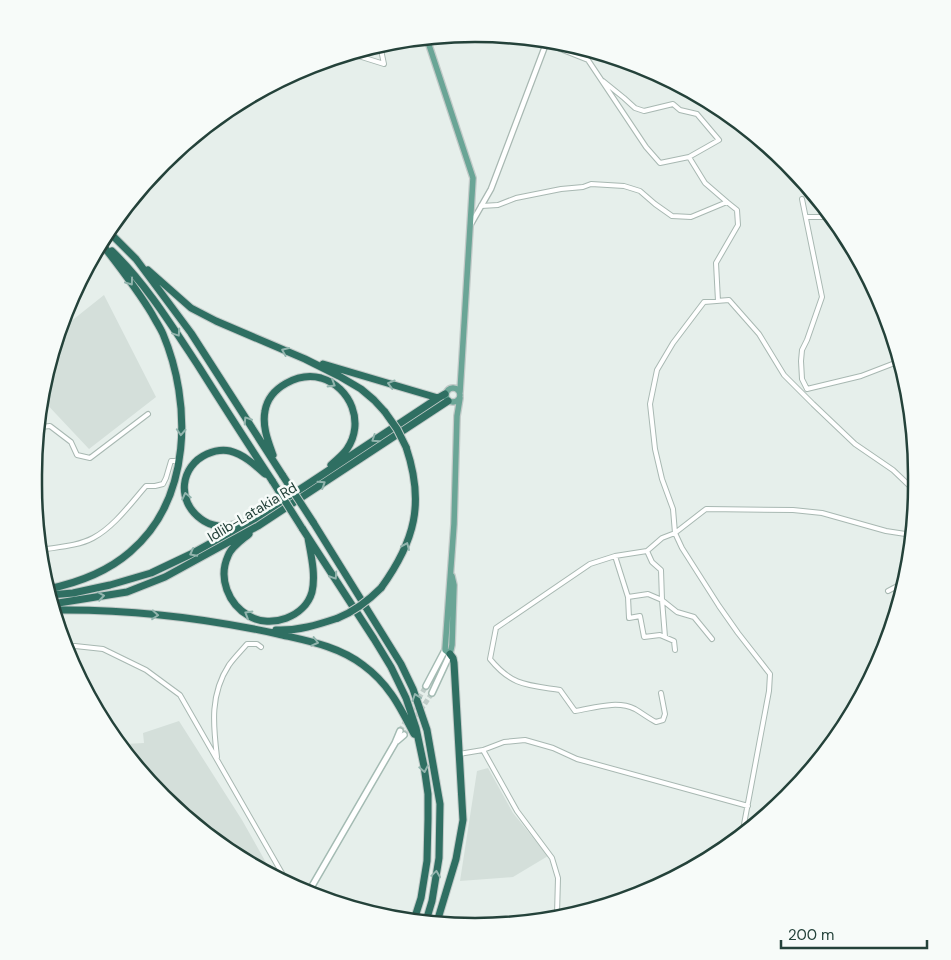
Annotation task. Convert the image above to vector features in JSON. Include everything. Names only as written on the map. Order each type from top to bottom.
[{"type":"highway","points":[[61,610],[151,614],[278,630],[311,627],[338,618],[360,606],[381,588],[393,571],[402,553],[409,538],[414,519],[416,500],[415,479],[406,447],[397,429],[374,400],[361,389],[339,376],[305,359],[216,321],[192,308],[114,237]]},
{"type":"highway","points":[[108,247],[126,265],[150,294],[182,341],[374,638],[406,698],[416,728],[428,794],[427,861],[421,898],[416,913]]},
{"type":"highway","points":[[55,587],[70,584],[95,574],[130,553],[157,520],[174,485],[179,461],[182,425],[181,403],[172,359],[162,332],[144,300],[107,249]]},
{"type":"highway","points":[[136,259],[191,333],[385,637],[413,689],[427,730],[440,804],[439,858],[428,915]]},
{"type":"highway","points":[[305,359],[438,398]]},
{"type":"highway","points":[[283,476],[275,462],[268,441],[264,425],[265,410],[272,396],[282,386],[294,379],[307,376],[321,378],[333,383],[344,392],[352,405],[356,420],[354,436],[347,450],[308,484]]},
{"type":"highway","name":"Idlib-Latakia Rd","points":[[56,594],[110,585],[151,573],[191,554],[254,519],[438,398],[448,399]]},
{"type":"highway","name":"Idlib-Latakia Rd","points":[[59,603],[127,592],[165,577],[258,526],[448,399]]},
{"type":"highway","points":[[254,519],[219,526],[207,523],[196,515],[190,510],[184,489],[190,467],[198,458],[210,453],[218,450],[230,451],[254,464],[273,482]]},
{"type":"highway","points":[[258,526],[233,548],[228,555],[224,578],[226,590],[232,601],[249,616],[260,620],[286,619],[296,614],[305,606],[312,593],[314,580],[307,535]]},
{"type":"highway","points":[[243,626],[327,645],[363,664],[385,684],[401,708],[418,742]]},
{"type":"highway","points":[[439,916],[456,859],[463,820],[454,663],[453,658],[447,652]]},
{"type":"main road","points":[[426,686],[452,645],[454,585],[451,572],[457,416],[460,395],[472,178],[429,45]]},
{"type":"main road","points":[[457,416],[448,399],[447,390],[460,374]]},
{"type":"main road","points":[[450,388],[455,388],[460,395]]},
{"type":"main road","points":[[448,399],[456,402],[460,395]]},
{"type":"main road","points":[[432,693],[447,652]]},
{"type":"main road","points":[[312,886],[402,733]]},
{"type":"street","points":[[470,225],[491,189],[544,48]]},
{"type":"street","points":[[362,57],[384,64],[382,53]]},
{"type":"street","points":[[574,54],[588,60],[600,78],[646,147],[660,163],[689,157],[719,140],[697,114],[680,110],[673,104],[644,111],[635,108],[600,78]]},
{"type":"street","points":[[689,157],[706,184],[737,210],[738,225],[716,264],[718,301]]},
{"type":"street","points":[[481,206],[498,204],[516,198],[561,189],[582,188],[591,184],[624,186],[640,192],[672,216],[691,217],[726,202]]},
{"type":"street","points":[[802,199],[822,297],[802,350],[800,361],[802,379],[807,389]]},
{"type":"street","points":[[806,217],[823,217]]},
{"type":"street","points":[[744,824],[769,690],[770,674],[719,606],[675,534],[673,509],[662,479],[655,449],[650,404],[657,370],[673,343],[704,302],[728,300],[759,334],[784,375],[856,444],[893,470],[908,484]]},
{"type":"street","points":[[800,391],[861,376],[894,363]]},
{"type":"street","points":[[45,427],[50,426],[71,442],[77,455],[90,458],[148,414]]},
{"type":"street","points":[[47,549],[78,544],[93,538],[109,527],[146,486],[163,484],[171,461],[179,461]]},
{"type":"street","points":[[661,693],[665,714],[663,720],[656,722],[634,709],[618,704],[575,710],[560,690],[526,685],[510,678],[500,670],[490,659],[496,628],[590,564],[615,556],[647,551],[662,538],[675,534],[706,509],[793,510],[822,513],[886,531],[906,534]]},
{"type":"street","points":[[647,551],[652,562],[661,570],[664,637]]},
{"type":"street","points":[[615,556],[628,598],[629,618],[640,616],[644,637],[660,635],[674,641],[675,650]]},
{"type":"street","points":[[888,591],[896,587]]},
{"type":"street","points":[[628,598],[648,594],[662,600],[677,612],[694,617],[712,639]]},
{"type":"street","points":[[218,761],[214,731],[215,698],[222,678],[230,664],[247,644],[257,644],[260,647]]},
{"type":"street","points":[[74,646],[103,649],[146,670],[180,696],[281,871]]},
{"type":"street","points":[[459,754],[483,750],[504,742],[525,740],[552,748],[577,759],[748,806]]},
{"type":"street","points":[[483,750],[517,811],[552,858],[558,878],[557,910]]},
{"type":"shaded area","points":[[104,295],[156,397],[89,449],[48,406],[57,363],[71,322]]},
{"type":"shaded area","points":[[179,721],[242,820],[266,863],[235,845],[212,828],[169,791],[129,744],[144,743],[143,733]]},
{"type":"shaded area","points":[[488,768],[513,813],[548,856],[513,877],[460,881],[477,771]]},
{"type":"tunnel","points":[[400,731],[426,686]]},
{"type":"tunnel","points":[[404,735],[432,693]]}]
